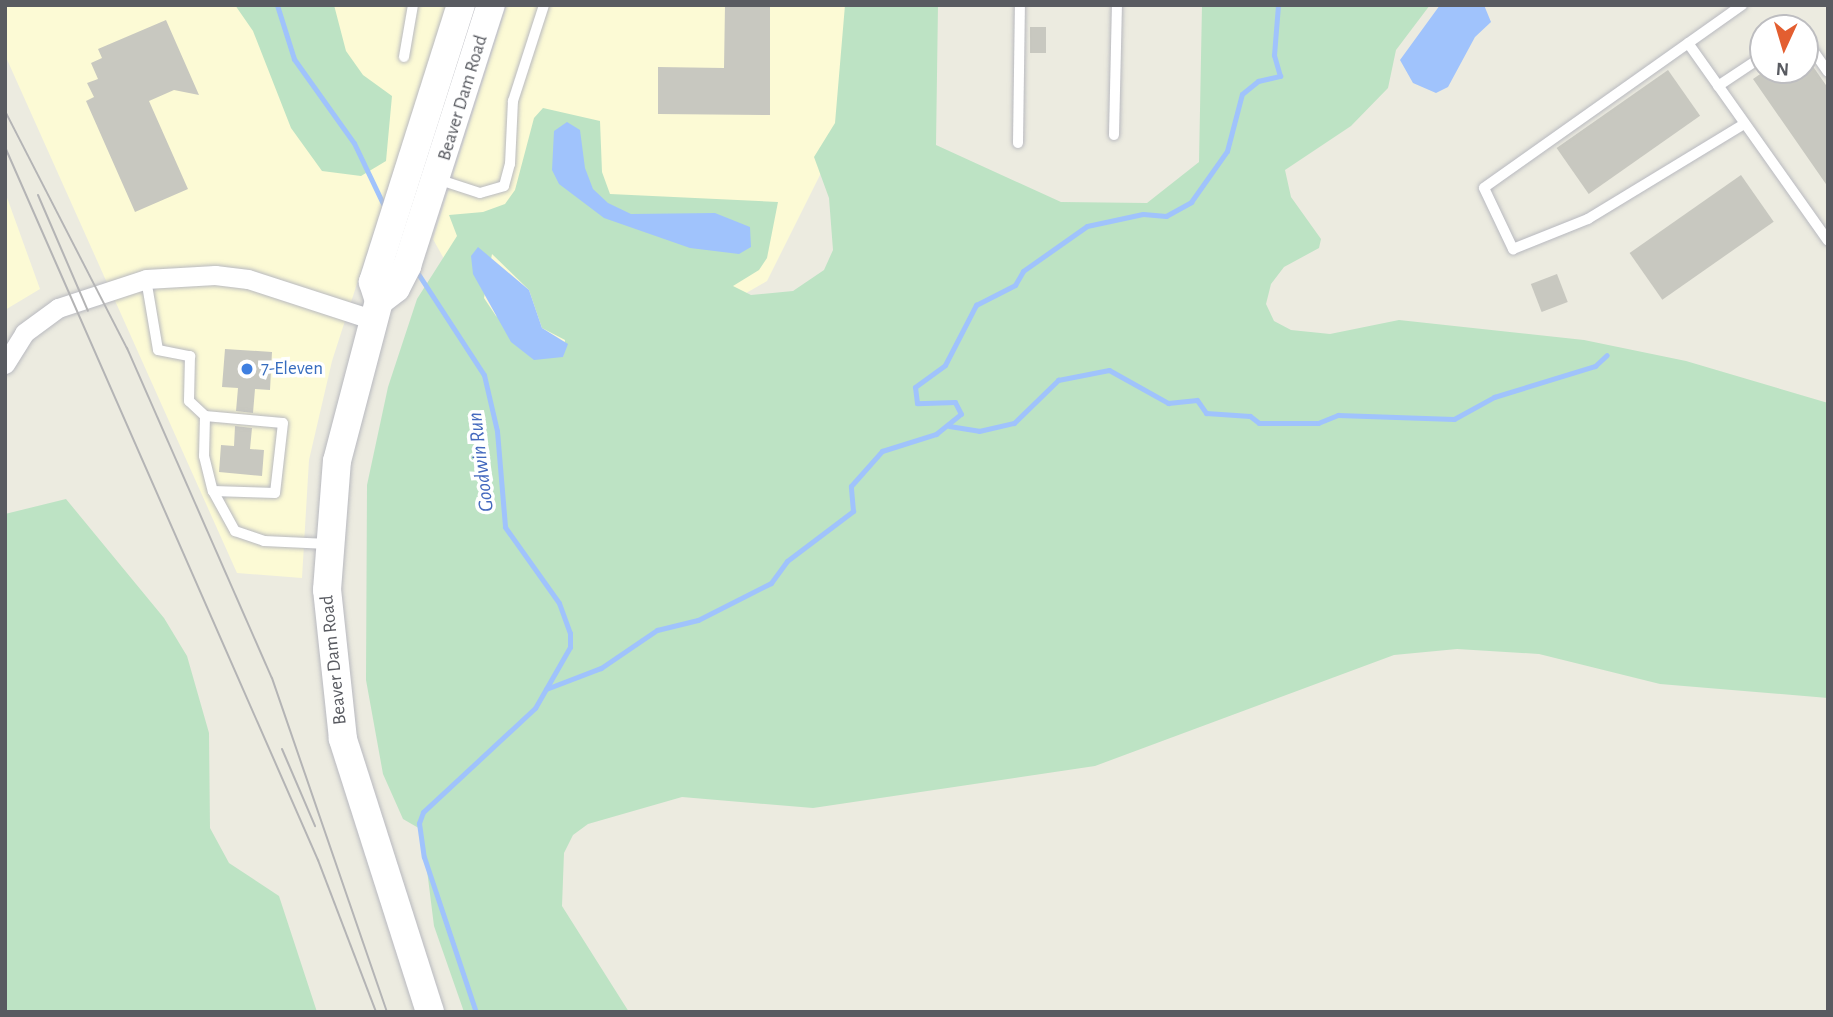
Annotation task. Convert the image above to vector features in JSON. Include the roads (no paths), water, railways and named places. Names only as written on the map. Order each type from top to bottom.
[{"type":"main road","name":"Beaver Dam Road","points":[[383,303],[373,282],[379,253],[407,177],[461,5]]},
{"type":"main road","name":"Beaver Dam Road","points":[[430,1012],[342,739],[329,643],[329,544],[342,436],[383,303],[423,225],[491,5]]},
{"type":"street","points":[[8,352],[24,332],[58,308],[146,279],[215,275],[383,303]]},
{"type":"lane","points":[[404,57],[414,5]]},
{"type":"lane","points":[[407,177],[438,179],[480,193],[504,186],[510,164],[513,101],[544,5]]},
{"type":"lane","points":[[1018,143],[1020,5]]},
{"type":"lane","points":[[1114,135],[1117,5]]},
{"type":"lane","points":[[1742,5],[1484,188],[1513,249],[1588,219],[1744,124]]},
{"type":"lane","points":[[1688,43],[1828,241]]},
{"type":"lane","points":[[1718,86],[1749,65]]},
{"type":"lane","points":[[1818,227],[1828,220]]},
{"type":"lane","points":[[146,279],[158,350],[190,356],[189,401],[205,416],[283,423],[275,494],[213,491]]},
{"type":"lane","points":[[205,416],[204,456],[213,491],[234,531],[247,538],[329,544]]},
{"type":"water","points":[[1440,5],[1484,5],[1491,22],[1475,37],[1448,87],[1436,93],[1413,83],[1400,60]]},
{"type":"water","points":[[567,122],[580,130],[585,168],[593,189],[608,203],[631,214],[715,213],[750,227],[751,247],[739,254],[690,248],[604,218],[559,184],[552,170],[554,131]]},
{"type":"water","points":[[478,247],[529,290],[542,328],[568,344],[563,357],[534,360],[511,342],[473,274],[471,256]]},
{"type":"waterway","name":"Goodwin Run","points":[[277,5],[294,59],[354,143],[386,210]]},
{"type":"waterway","points":[[546,689],[601,668],[657,630],[698,620],[771,583],[787,561],[853,511],[851,486],[882,451],[936,434],[961,414],[955,402],[917,403],[915,387],[945,365],[976,305],[1015,285],[1023,271],[1087,226],[1143,214],[1166,216],[1191,202],[1227,151],[1242,94],[1258,81],[1280,76],[1274,55],[1278,5]]},
{"type":"waterway","name":"Goodwin Run","points":[[415,269],[484,375],[497,431],[505,527],[559,603],[570,633],[570,647],[535,708],[423,812],[419,823],[424,857],[476,1012]]},
{"type":"waterway","points":[[949,426],[979,431],[1014,423],[1058,380],[1109,370],[1168,403],[1197,400],[1206,413],[1250,416],[1259,423],[1318,423],[1338,415],[1454,419],[1494,397],[1595,366],[1607,355]]},
{"type":"tram line","points":[[5,111],[127,348],[272,678],[387,1012]]},
{"type":"tram line","points":[[5,147],[318,860],[376,1012]]},
{"type":"tram line","points":[[38,195],[88,311]]},
{"type":"tram line","points":[[282,749],[315,826]]},
{"type":"place","name":"7-Eleven","points":[[247,369]]}]
